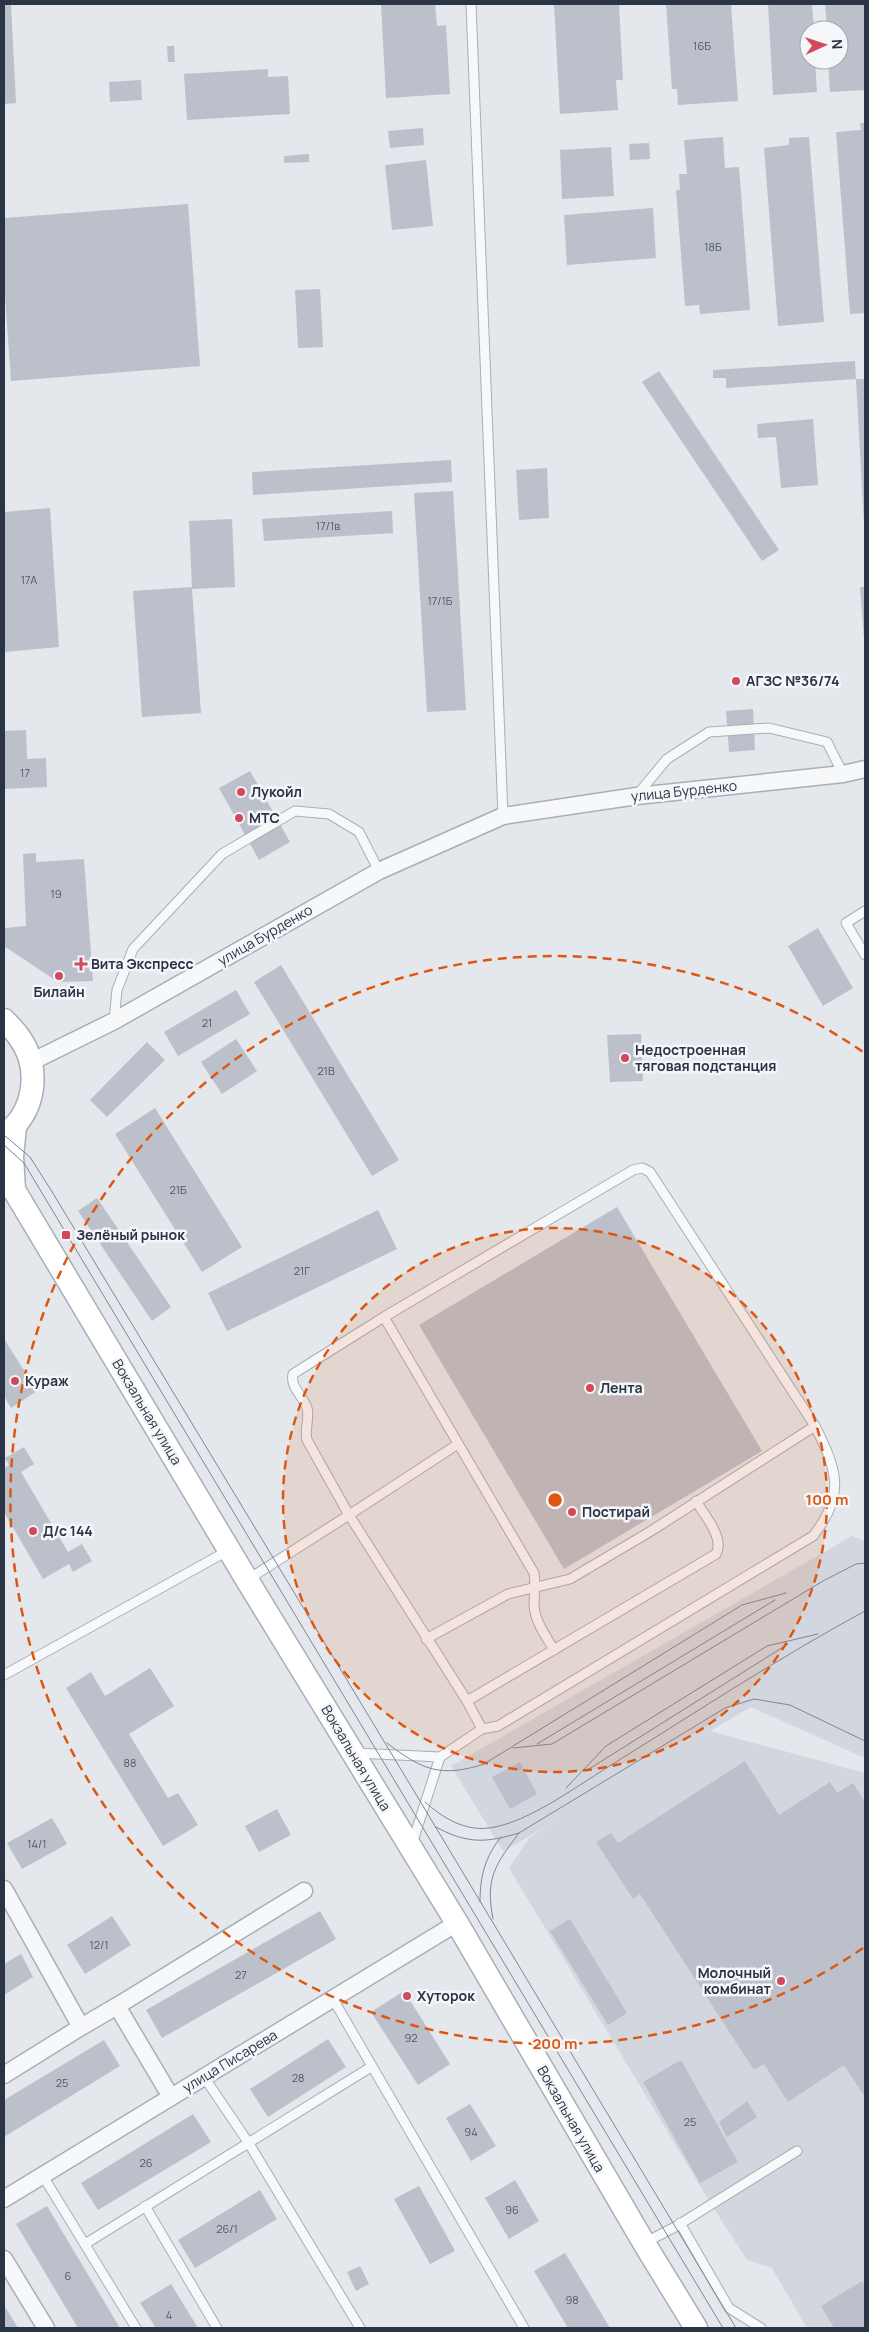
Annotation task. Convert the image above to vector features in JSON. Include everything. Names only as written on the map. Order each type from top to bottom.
[{"type":"main road","points":[[4,1020],[20,1039],[31,1062],[33,1087],[23,1116],[10,1131]]},
{"type":"main road","name":"Вокзальная улица","points":[[10,1131],[12,1156],[9,1186],[457,1923],[644,2243],[696,2328]]},
{"type":"street","name":"улица Бурденко","points":[[31,1062],[114,1021],[378,871],[503,816],[637,796],[843,774],[865,769]]},
{"type":"street","points":[[4,1889],[81,2027]]},
{"type":"street","points":[[4,2075],[304,1891]]},
{"type":"street","name":"улица Писарева","points":[[4,2199],[457,1923]]},
{"type":"street","points":[[117,2006],[171,2097]]},
{"type":"street","points":[[4,2258],[46,2328]]},
{"type":"lane","points":[[471,4],[503,816]]},
{"type":"lane","points":[[637,796],[667,759],[709,732],[769,728],[827,742],[843,774]]},
{"type":"lane","points":[[114,1021],[117,990],[133,949],[222,854],[296,811],[329,814],[359,832],[378,871]]},
{"type":"lane","points":[[865,911],[846,923],[865,955]]},
{"type":"lane","points":[[353,1753],[440,1757],[482,1729],[498,1726],[813,1536],[827,1519],[834,1498],[835,1480],[830,1455],[815,1426],[650,1172],[642,1168],[633,1170],[384,1317],[293,1374],[292,1379],[306,1406],[308,1418],[304,1429],[307,1440],[349,1515],[467,1701],[482,1729]]},
{"type":"lane","points":[[384,1317],[534,1573],[536,1588],[534,1606],[538,1622],[554,1650]]},
{"type":"lane","points":[[426,1639],[508,1594],[570,1579],[815,1426]]},
{"type":"lane","points":[[247,1580],[458,1444]]},
{"type":"lane","points":[[467,1701],[716,1554],[720,1548],[719,1540],[696,1501]]},
{"type":"lane","points":[[4,1675],[229,1550]]},
{"type":"lane","points":[[411,1847],[440,1757]]},
{"type":"lane","points":[[333,1999],[524,2328]]},
{"type":"lane","points":[[84,2244],[371,2067]]},
{"type":"lane","points":[[204,2077],[248,2142],[360,2328]]},
{"type":"lane","points":[[644,2243],[797,2151]]},
{"type":"lane","points":[[43,2176],[136,2328]]},
{"type":"lane","points":[[145,2206],[217,2328]]},
{"type":"lane","points":[[680,2223],[729,2308],[761,2328]]},
{"type":"shaded area","points":[[852,1536],[865,1541],[865,1758],[751,1707],[710,1731],[865,1773],[865,2328],[807,2328],[772,2268],[747,2260],[711,2204],[509,1868],[530,1837],[560,1819],[503,1851],[451,1766]]},
{"type":"building","points":[[4,4],[11,4],[16,103],[4,104]]},
{"type":"building","points":[[381,4],[435,4],[437,26],[446,25],[450,94],[386,98]]},
{"type":"building","points":[[554,4],[619,4],[623,80],[616,80],[618,110],[560,114]]},
{"type":"building","points":[[666,4],[731,4],[738,101],[678,105],[677,89],[672,89]]},
{"type":"building","points":[[768,4],[812,4],[813,20],[799,20],[799,70],[816,70],[817,92],[773,95]]},
{"type":"building","points":[[825,4],[865,4],[865,90],[830,92],[829,70],[849,70],[849,20],[826,20]]},
{"type":"building","points":[[167,46],[174,46],[175,62],[168,62]]},
{"type":"building","points":[[268,69],[268,77],[288,76],[290,114],[187,120],[184,74]]},
{"type":"building","points":[[141,80],[142,100],[110,102],[109,82]]},
{"type":"building","points":[[860,123],[865,123],[865,313],[850,314],[836,132],[861,130]]},
{"type":"building","points":[[423,128],[424,145],[390,148],[388,131]]},
{"type":"building","points":[[723,137],[725,168],[739,167],[750,310],[700,314],[699,305],[685,306],[676,190],[680,190],[679,174],[687,174],[684,140]]},
{"type":"building","points":[[809,137],[824,322],[778,326],[764,148],[789,145],[789,138]]},
{"type":"building","points":[[649,143],[650,159],[630,160],[629,144]]},
{"type":"building","points":[[611,147],[614,196],[562,199],[560,150]]},
{"type":"building","points":[[309,154],[309,162],[284,163],[284,156]]},
{"type":"building","points":[[426,160],[433,226],[392,230],[385,165]]},
{"type":"building","points":[[188,204],[200,366],[11,381],[4,282],[4,218]]},
{"type":"building","points":[[653,208],[656,258],[567,265],[564,215]]},
{"type":"building","points":[[320,289],[323,347],[298,348],[295,290]]},
{"type":"building","points":[[855,361],[856,379],[726,388],[726,378],[713,378],[713,370]]},
{"type":"building","points":[[659,371],[779,550],[762,561],[642,382]]},
{"type":"building","points":[[856,379],[865,379],[865,525],[864,525]]},
{"type":"building","points":[[813,419],[818,485],[781,488],[776,437],[758,438],[757,424]]},
{"type":"building","points":[[451,460],[452,482],[253,495],[252,472]]},
{"type":"building","points":[[547,468],[549,518],[519,520],[516,470]]},
{"type":"building","points":[[453,491],[466,710],[427,712],[414,493]]},
{"type":"building","points":[[50,508],[59,647],[4,652],[4,512]]},
{"type":"building","points":[[392,511],[393,533],[264,541],[262,519]]},
{"type":"building","points":[[232,519],[235,587],[192,589],[201,713],[142,717],[133,591],[192,587],[189,521]]},
{"type":"building","points":[[860,587],[865,587],[865,639],[864,639]]},
{"type":"building","points":[[753,709],[755,750],[729,752],[726,711]]},
{"type":"building","points":[[26,730],[27,759],[46,758],[47,787],[4,789],[4,731]]},
{"type":"building","points":[[250,771],[290,842],[259,860],[219,788]]},
{"type":"building","points":[[36,853],[36,862],[84,859],[93,981],[58,982],[4,946],[4,928],[26,926],[23,854]]},
{"type":"building","points":[[818,928],[853,988],[823,1006],[788,946]]},
{"type":"building","points":[[281,965],[399,1160],[372,1176],[254,982]]},
{"type":"building","points":[[236,990],[250,1014],[178,1056],[164,1032]]},
{"type":"building","name":"Недостроенная тяговая подстанция","points":[[641,1034],[643,1081],[610,1082],[607,1035]]},
{"type":"building","points":[[236,1039],[257,1071],[222,1094],[201,1062]]},
{"type":"building","points":[[147,1042],[165,1060],[107,1117],[90,1100]]},
{"type":"building","points":[[155,1108],[242,1247],[202,1272],[115,1134]]},
{"type":"building","points":[[97,1198],[171,1307],[152,1321],[78,1211]]},
{"type":"building","name":"Лента","points":[[617,1207],[762,1451],[564,1569],[419,1325]]},
{"type":"building","points":[[378,1210],[397,1249],[227,1331],[208,1293]]},
{"type":"building","points":[[4,1339],[37,1391],[11,1408],[4,1396]]},
{"type":"building","points":[[24,1447],[34,1464],[21,1472],[68,1552],[82,1544],[92,1561],[73,1572],[69,1564],[43,1579],[4,1512],[4,1468],[9,1465],[5,1458]]},
{"type":"building","points":[[150,1668],[174,1706],[129,1734],[168,1798],[178,1793],[198,1825],[163,1846],[66,1688],[91,1672],[105,1696]]},
{"type":"building","name":"Молочный комбинат","points":[[745,1761],[779,1815],[830,1782],[837,1793],[853,1783],[865,1802],[865,2097],[844,2065],[788,2102],[764,2064],[754,2070],[640,1894],[633,1899],[596,1842],[611,1833],[618,1843]]},
{"type":"building","points":[[520,1762],[537,1794],[510,1809],[492,1777]]},
{"type":"building","points":[[277,1809],[291,1835],[259,1852],[245,1826]]},
{"type":"building","points":[[52,1818],[67,1844],[22,1869],[7,1843]]},
{"type":"building","points":[[320,1911],[336,1939],[162,2038],[146,2010]]},
{"type":"building","points":[[112,1916],[131,1945],[85,1974],[67,1945]]},
{"type":"building","points":[[570,1919],[627,2013],[608,2025],[550,1931]]},
{"type":"building","points":[[21,1954],[33,1977],[4,1995],[4,1964]]},
{"type":"building","points":[[404,1991],[450,2064],[418,2085],[371,2012]]},
{"type":"building","points":[[328,2039],[346,2067],[268,2117],[250,2089]]},
{"type":"building","points":[[104,2040],[120,2066],[4,2137],[4,2100]]},
{"type":"building","points":[[681,2060],[738,2162],[700,2183],[643,2082]]},
{"type":"building","points":[[747,2101],[757,2117],[727,2137],[719,2122]]},
{"type":"building","points":[[470,2104],[496,2146],[471,2161],[446,2118]]},
{"type":"building","points":[[193,2114],[211,2142],[98,2210],[81,2183]]},
{"type":"building","points":[[515,2180],[539,2221],[509,2239],[485,2198]]},
{"type":"building","points":[[419,2186],[455,2251],[430,2264],[394,2199]]},
{"type":"building","points":[[260,2190],[277,2219],[195,2268],[178,2240]]},
{"type":"building","points":[[47,2206],[120,2328],[78,2328],[16,2224]]},
{"type":"building","points":[[565,2253],[610,2328],[568,2328],[534,2271]]},
{"type":"building","points":[[360,2266],[369,2284],[356,2291],[347,2272]]},
{"type":"building","points":[[862,2281],[865,2286],[865,2328],[834,2328],[821,2306]]},
{"type":"building","points":[[171,2284],[198,2328],[156,2328],[140,2303]]},
{"type":"building","points":[[4,2305],[18,2328],[4,2328]]},
{"type":"tram line","points":[[4,1135],[30,1157],[51,1190],[736,2328]]},
{"type":"tram line","points":[[4,1145],[24,1163],[723,2328]]},
{"type":"tram line","points":[[513,1748],[552,1744],[823,1581],[856,1564],[865,1563]]},
{"type":"tram line","points":[[387,1743],[411,1760],[432,1769],[456,1770],[484,1764],[742,1605],[786,1593]]},
{"type":"tram line","points":[[537,1744],[775,1600]]},
{"type":"tram line","points":[[425,1802],[454,1822],[471,1827],[489,1828],[521,1819],[554,1801],[770,1666],[865,1611]]},
{"type":"tram line","points":[[566,1788],[606,1746],[767,1646],[818,1634]]},
{"type":"tram line","points":[[589,1769],[788,1644]]},
{"type":"tram line","points":[[436,1827],[457,1837],[477,1840],[496,1839],[519,1833],[725,1708],[754,1699],[790,1705],[865,1741]]},
{"type":"tram line","points":[[493,1919],[490,1893],[491,1882],[498,1863],[519,1833]]},
{"type":"tram line","points":[[480,1902],[484,1867],[501,1837]]},
{"type":"place","name":"АГЗС №36/74","points":[[736,681]]},
{"type":"place","name":"Лукойл","points":[[241,792]]},
{"type":"place","name":"МТС","points":[[239,818]]},
{"type":"place","name":"Вита Экспресс","points":[[81,964]]},
{"type":"place","name":"Билайн","points":[[59,976]]},
{"type":"place","name":"Недостроенная тяговая подстанция","points":[[625,1058]]},
{"type":"place","name":"Зелёный рынок","points":[[66,1235]]},
{"type":"place","name":"Кураж","points":[[15,1381]]},
{"type":"place","name":"Лента","points":[[590,1388]]},
{"type":"place","name":"Постирай","points":[[572,1512]]},
{"type":"place","name":"Д/с 144","points":[[33,1531]]},
{"type":"place","name":"Молочный комбинат","points":[[781,1981]]},
{"type":"place","name":"Хуторок","points":[[407,1996]]}]
